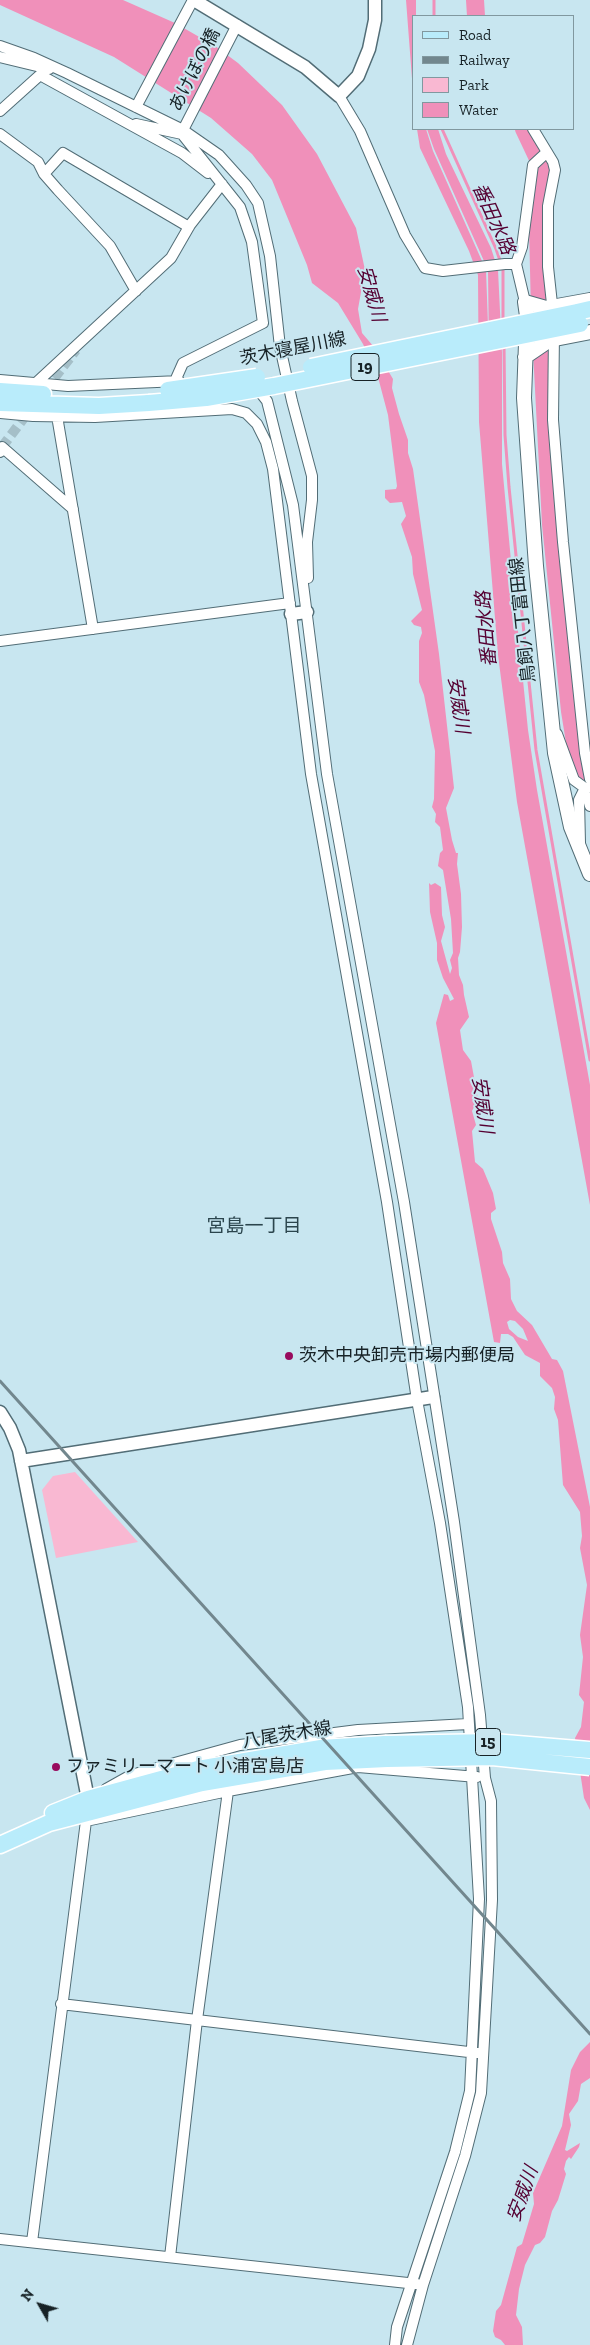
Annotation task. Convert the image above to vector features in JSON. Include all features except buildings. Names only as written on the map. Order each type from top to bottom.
[{"type":"main road","points":[[528,355],[582,320],[590,300]]},
{"type":"main road","points":[[527,302],[582,320]]},
{"type":"main road","name":"鳥飼八丁富田線","points":[[527,302],[528,355],[524,398],[535,556],[555,753],[571,827],[590,874]]},
{"type":"main road","name":"茨木寝屋川線","points":[[0,403],[90,406],[149,398],[203,386],[582,320]]},
{"type":"main road","name":"茨木寝屋川線","points":[[0,392],[149,398]]},
{"type":"main road","name":"八尾茨木線","points":[[0,1845],[49,1823],[202,1783],[386,1751],[493,1742],[590,1750]]},
{"type":"main road","name":"八尾茨木線","points":[[0,1834],[88,1799],[198,1769],[321,1748],[492,1757],[590,1767]]},
{"type":"main road","points":[[111,1815],[150,1796]]},
{"type":"main road","points":[[49,1823],[86,1821]]},
{"type":"street","points":[[136,107],[193,0],[305,67],[339,96],[360,131],[396,216],[421,262],[429,270],[516,264]]},
{"type":"street","points":[[339,96],[358,76],[369,49],[375,20],[375,0]]},
{"type":"street","name":"あけぼの橋","points":[[183,131],[236,27]]},
{"type":"street","points":[[0,46],[34,58],[67,73],[183,131],[219,155],[237,174],[258,203],[270,256],[280,347],[312,476],[312,500],[307,542],[309,576],[304,584]]},
{"type":"street","points":[[0,57],[67,73]]},
{"type":"street","points":[[0,111],[40,75],[182,153],[222,184]]},
{"type":"street","points":[[124,121],[183,131],[240,208],[252,242],[263,323],[183,363],[174,381]]},
{"type":"street","points":[[533,130],[555,170],[548,206],[548,267],[554,420],[562,542],[590,806]]},
{"type":"street","points":[[0,134],[38,162],[44,174],[110,246],[136,291]]},
{"type":"street","points":[[44,174],[63,153],[189,227]]},
{"type":"street","points":[[527,302],[516,264],[522,247],[533,166],[546,153]]},
{"type":"street","points":[[36,383],[171,258],[189,227],[222,184]]},
{"type":"street","points":[[0,380],[68,386],[174,381],[235,375],[246,377],[267,401],[293,505],[327,774],[404,1202],[454,1522],[480,1715],[485,1778],[491,1801],[492,1900],[477,2053],[455,2152],[397,2327],[395,2345]]},
{"type":"street","points":[[232,409],[241,400],[248,384],[246,377]]},
{"type":"street","points":[[0,413],[95,417],[232,409],[246,413],[257,424],[266,442],[273,469],[312,774],[387,1202],[417,1400],[440,1523],[468,1707],[479,1899],[477,2053],[481,2093],[465,2156],[422,2285],[407,2345]]},
{"type":"street","points":[[57,416],[93,629]]},
{"type":"street","points":[[0,452],[2,447],[73,510]]},
{"type":"street","points":[[0,641],[290,608],[307,612]]},
{"type":"street","points":[[552,720],[574,780],[588,785]]},
{"type":"street","points":[[580,850],[579,800],[588,785]]},
{"type":"street","points":[[21,1461],[434,1397]]},
{"type":"street","points":[[0,1412],[15,1439],[21,1461],[88,1799],[131,1775],[240,1744],[358,1730],[468,1724]]},
{"type":"street","points":[[32,2242],[61,2004],[86,1821],[228,1791],[358,1767],[485,1778]]},
{"type":"street","points":[[170,2257],[197,2020],[228,1791]]},
{"type":"street","points":[[61,2004],[477,2053]]},
{"type":"street","points":[[0,2239],[422,2285]]},
{"type":"green space","points":[[75,1472],[138,1542],[56,1558],[42,1490],[53,1476]]},
{"type":"water","points":[[0,0],[123,0],[175,23],[215,46],[238,63],[282,105],[317,154],[356,228],[365,270],[358,309],[362,333],[374,347],[393,379],[392,388],[408,440],[408,453],[413,469],[439,654],[454,788],[446,808],[452,840],[456,853],[458,853],[457,864],[461,894],[462,927],[458,958],[459,975],[463,985],[469,1017],[460,1030],[463,1050],[471,1061],[478,1099],[472,1111],[476,1125],[472,1131],[475,1162],[483,1169],[493,1193],[496,1209],[491,1213],[491,1219],[502,1252],[503,1263],[510,1279],[511,1299],[517,1311],[532,1325],[552,1359],[557,1360],[563,1371],[590,1507],[590,1810],[584,1798],[575,1738],[581,1727],[584,1702],[579,1695],[583,1657],[580,1635],[587,1585],[580,1548],[582,1536],[580,1512],[563,1485],[558,1420],[554,1409],[555,1397],[552,1388],[540,1376],[540,1363],[525,1355],[513,1337],[508,1334],[501,1334],[500,1343],[494,1342],[436,1023],[444,994],[448,995],[450,1001],[454,999],[443,978],[437,960],[437,943],[430,912],[429,883],[431,885],[435,883],[441,887],[442,915],[445,927],[441,941],[450,974],[452,968],[450,960],[453,953],[451,919],[443,870],[438,866],[440,853],[443,850],[440,827],[435,822],[436,814],[432,807],[434,799],[435,751],[424,695],[419,682],[419,641],[422,633],[421,627],[414,625],[411,621],[422,610],[413,574],[412,557],[401,524],[406,516],[402,502],[390,503],[385,498],[385,490],[396,489],[397,486],[388,415],[379,381],[363,344],[338,303],[312,283],[307,265],[272,180],[252,154],[211,118],[114,57],[0,5]],"holes":[[[510,1320],[515,1321],[523,1329],[528,1341],[518,1337],[509,1329],[507,1322]]]},
{"type":"water","points":[[406,0],[416,0],[416,15],[412,15],[412,79]]},
{"type":"water","points":[[417,130],[426,130],[433,151],[486,270],[489,353],[488,270],[427,130],[438,130],[446,154],[491,248],[498,270],[502,353],[502,464],[511,561],[528,730],[537,790],[590,1085],[590,1205],[517,802],[498,655],[479,422],[478,275],[469,251],[420,148]]},
{"type":"water","points":[[590,2042],[590,2078],[581,2084],[578,2101],[569,2114],[571,2125],[565,2150],[567,2151],[580,2143],[579,2147],[571,2159],[569,2157],[566,2161],[564,2169],[566,2174],[558,2200],[552,2211],[545,2237],[540,2243],[535,2245],[525,2265],[519,2289],[516,2315],[522,2327],[523,2345],[505,2345],[495,2337],[493,2331],[496,2311],[501,2305],[517,2247],[522,2244],[534,2204],[533,2193],[562,2126],[571,2070],[580,2052]]},
{"type":"waterway","points":[[434,0],[434,15]]},
{"type":"waterway","points":[[475,0],[476,15]]},
{"type":"waterway","name":"番田水路","points":[[442,130],[496,249],[503,269],[503,323]]},
{"type":"waterway","points":[[524,130],[541,165],[542,183],[538,227],[540,312],[551,524],[570,711],[581,779]]},
{"type":"waterway","points":[[504,344],[505,435],[509,487],[536,750],[590,1060]]},
{"type":"tunnel","points":[[45,390],[76,350]]},
{"type":"tunnel","points":[[2,447],[30,410]]},
{"type":"railway","points":[[0,1381],[590,2034]]},
{"type":"place","name":"茨木中央卸売市場内郵便局","points":[[289,1356]]},
{"type":"place","name":"ファミリーマート 小浦宮島店","points":[[56,1767]]},
{"type":"district","name":"宮島一丁目","points":[[254,1227]]},
{"type":"water label","name":"安威川","points":[[371,294]]},
{"type":"water label","name":"安威川","points":[[458,705]]},
{"type":"water label","name":"安威川","points":[[482,1105]]},
{"type":"water label","name":"安威川","points":[[523,2194]]}]
